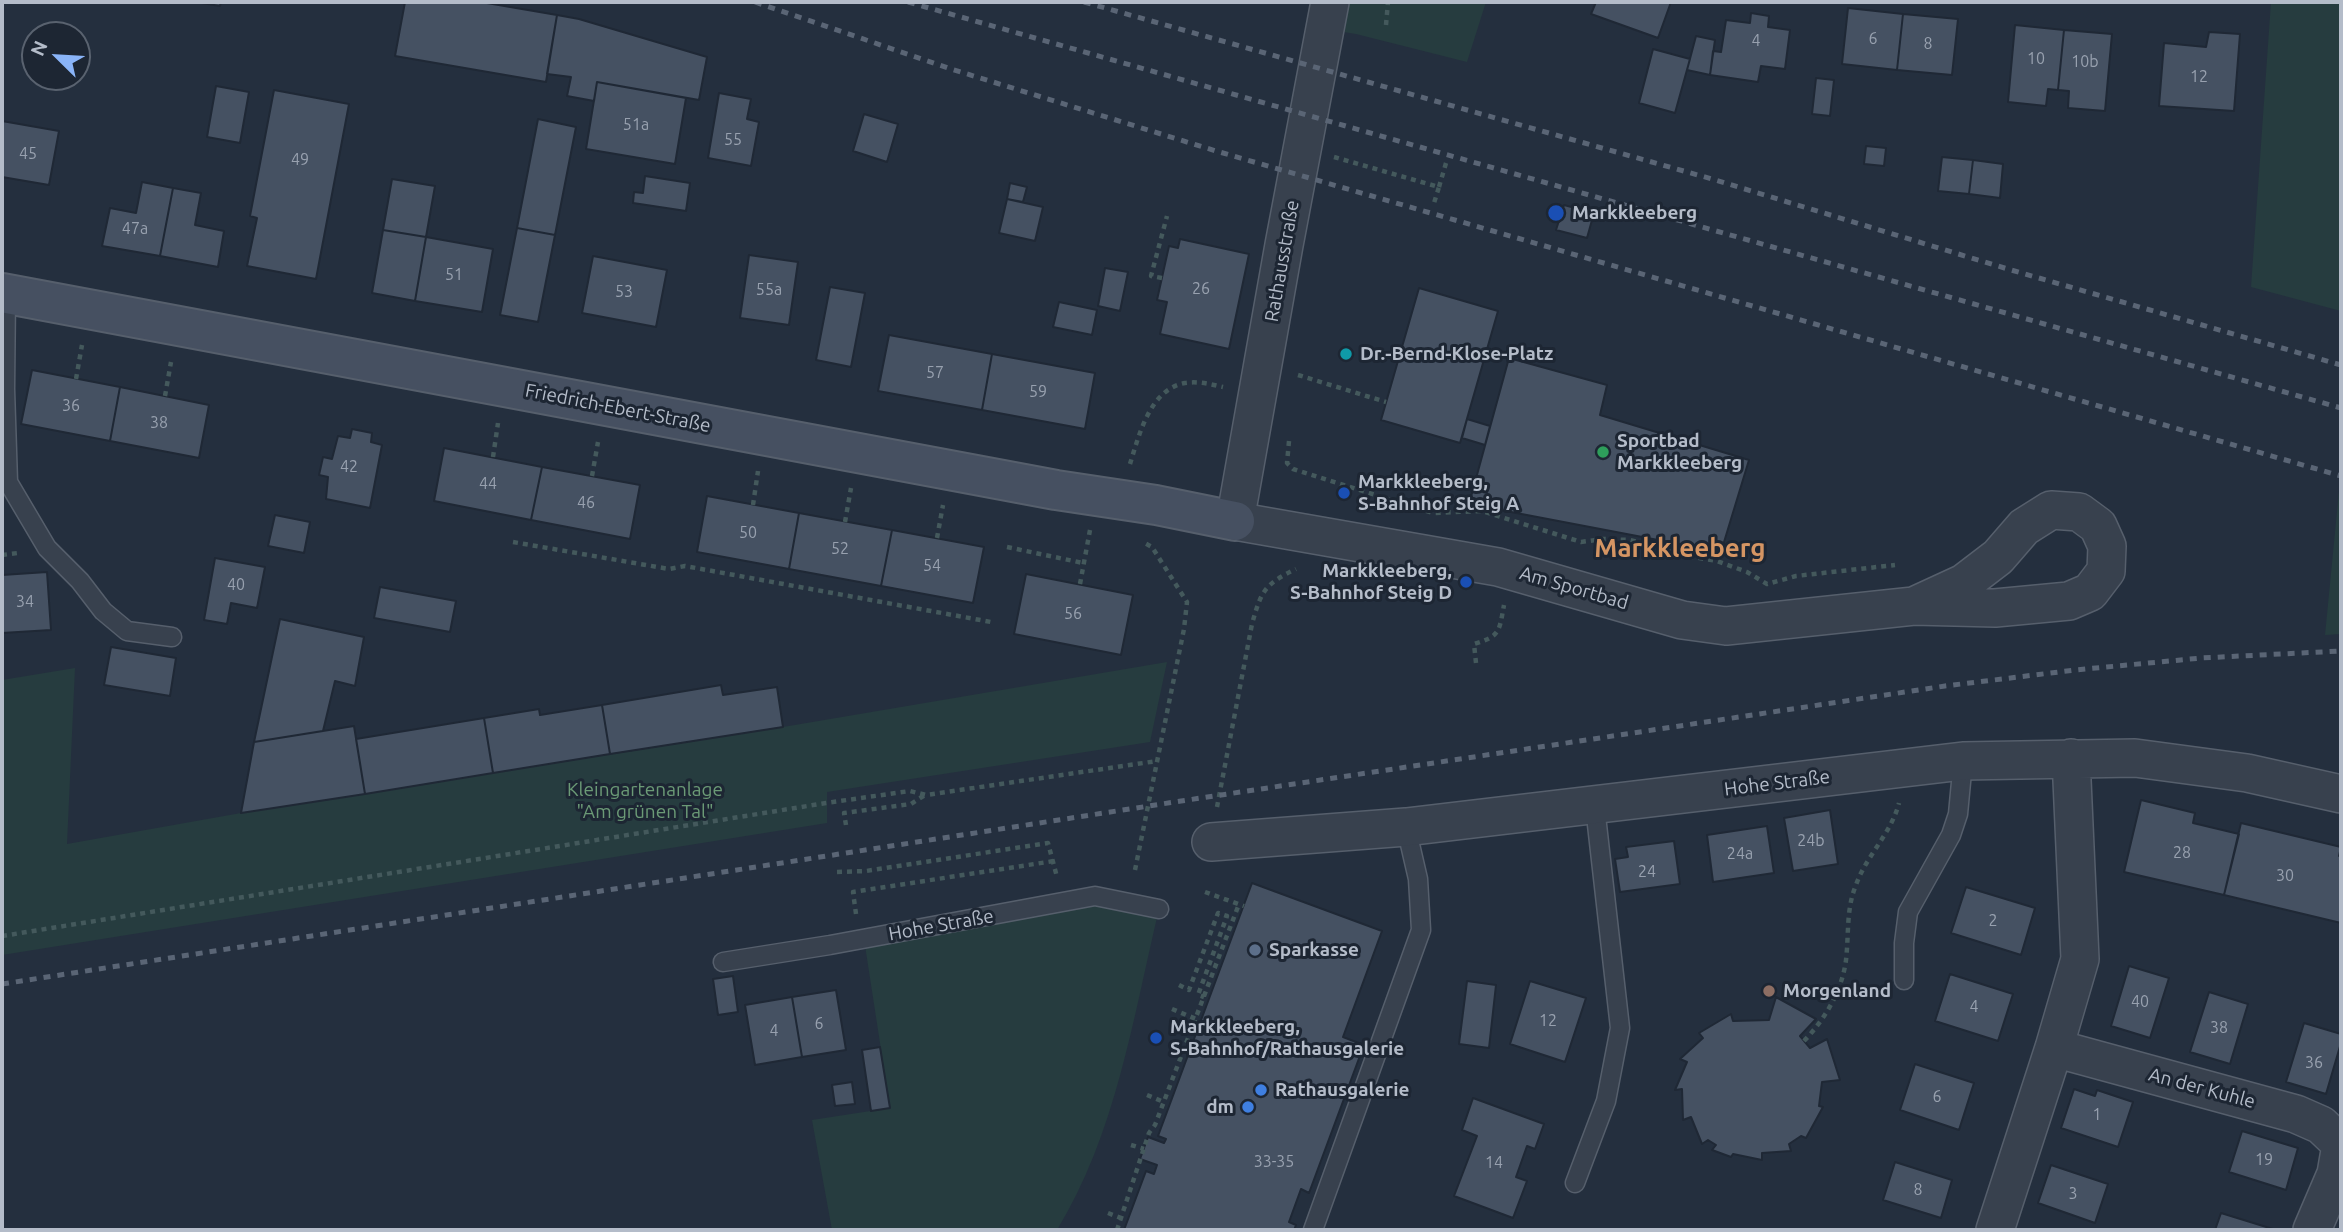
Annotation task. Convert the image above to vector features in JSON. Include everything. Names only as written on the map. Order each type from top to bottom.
[{"type":"street","name":"Rathausstraße","points":[[1235,521],[1330,2]]},
{"type":"street","name":"Friedrich-Ebert-Straße","points":[[4,294],[1235,521]]},
{"type":"street","name":"Am Sportbad","points":[[1235,521],[1498,567],[1682,620],[1726,625],[1914,606],[1996,608],[2069,601],[2090,592],[2106,571],[2107,547],[2098,526],[2079,512],[2051,510],[2024,527],[1998,557],[1964,583],[1914,606]]},
{"type":"street","points":[[1996,1230],[2080,959],[2071,758]]},
{"type":"street","name":"Hohe Straße","points":[[1214,827],[1406,827],[1595,807],[1963,761],[2135,758],[2247,774],[2341,794]]},
{"type":"street","name":"An der Kuhle","points":[[2054,1048],[2296,1114],[2321,1125],[2341,1145],[2336,1174],[2312,1230]]},
{"type":"lane","points":[[4,294],[8,482],[47,548],[80,581],[103,611],[127,631],[172,637]]},
{"type":"lane","points":[[1904,980],[1908,912],[1941,855],[1955,824],[1962,787],[1963,761]]},
{"type":"lane","points":[[1575,1183],[1606,1101],[1620,1028],[1595,807]]},
{"type":"lane","points":[[1313,1230],[1421,930],[1418,879],[1406,827]]},
{"type":"lane","name":"Hohe Straße","points":[[723,962],[1090,897],[1159,909]]},
{"type":"path","points":[[1386,25],[1388,2]]},
{"type":"path","points":[[1332,156],[1439,187]]},
{"type":"path","points":[[1434,203],[1446,163]]},
{"type":"path","points":[[1162,278],[1151,276],[1167,216]]},
{"type":"path","points":[[69,342],[95,347]]},
{"type":"path","points":[[76,379],[82,345]]},
{"type":"path","points":[[158,358],[184,363]]},
{"type":"path","points":[[165,396],[171,361]]},
{"type":"path","points":[[1296,387],[1299,363]]},
{"type":"path","points":[[1298,376],[1386,402]]},
{"type":"path","points":[[1129,468],[1138,436],[1151,408],[1166,391],[1184,383],[1202,382],[1228,388]]},
{"type":"path","points":[[493,457],[499,418]]},
{"type":"path","points":[[1289,435],[1287,463],[1293,468],[1433,513],[1482,511],[1581,542],[1603,539],[1630,540],[1687,556],[1717,561],[1748,572],[1768,584],[1796,576],[1895,565]]},
{"type":"path","points":[[592,476],[599,437]]},
{"type":"path","points":[[747,465],[759,468],[752,505]]},
{"type":"path","points":[[845,522],[852,483]]},
{"type":"path","points":[[937,538],[944,500]]},
{"type":"path","points":[[1077,526],[1103,531]]},
{"type":"path","points":[[1080,584],[1090,529]]},
{"type":"path","points":[[1135,540],[1152,547],[1187,602],[1184,629],[1135,870]]},
{"type":"path","points":[[513,542],[669,569],[685,566],[991,622]]},
{"type":"path","points":[[1007,547],[1083,563]]},
{"type":"path","points":[[1214,827],[1260,596],[1279,577],[1304,565]]},
{"type":"path","points":[[1476,663],[1474,644],[1492,639],[1500,628],[1505,603]]},
{"type":"path","points":[[2,936],[826,803],[910,791],[926,795],[1157,761]]},
{"type":"path","points":[[1804,1041],[1825,1016],[1842,977],[1846,963],[1851,896],[1858,878],[1897,811],[1900,767]]},
{"type":"path","points":[[846,825],[844,813],[911,804],[926,795]]},
{"type":"path","points":[[838,872],[866,871],[1048,843],[1054,861],[1055,877],[1090,874],[1090,897]]},
{"type":"path","points":[[853,892],[1054,861]]},
{"type":"path","points":[[1117,1230],[1143,1149],[1242,905],[1205,892]]},
{"type":"path","points":[[1179,985],[1189,989],[1219,913],[1227,916],[1198,995],[1204,997]]},
{"type":"path","points":[[1172,1009],[1196,1019]]},
{"type":"path","points":[[1147,1095],[1164,1102]]},
{"type":"path","points":[[1131,1145],[1143,1149]]},
{"type":"path","points":[[1108,1213],[1121,1218]]},
{"type":"green space","points":[[1330,2],[1486,2],[1467,62],[1326,29]]},
{"type":"green space","points":[[2271,2],[2341,2],[2341,311],[2251,287]]},
{"type":"green space","points":[[2339,491],[2341,634],[2325,635]]},
{"type":"green space","name":"Kleingartenanlage \"Am grünen Tal\"","points":[[1167,662],[1150,742],[827,792],[827,823],[2,955],[2,680],[75,668],[67,844],[241,813],[783,727]]},
{"type":"green space","points":[[1095,896],[1159,909],[1131,1033],[1108,1115],[1094,1155],[1057,1230],[832,1230],[812,1120],[890,1108],[864,939]]},
{"type":"building","points":[[196,2],[221,2],[220,6]]},
{"type":"building","points":[[405,2],[481,2],[557,15],[546,82],[395,56]]},
{"type":"building","points":[[1596,2],[1671,2],[1658,38],[1591,14]]},
{"type":"building","points":[[1848,8],[1903,14],[1897,70],[1842,64]]},
{"type":"building","points":[[1751,13],[1769,16],[1768,27],[1790,30],[1785,69],[1761,66],[1758,82],[1710,75],[1713,51],[1721,52],[1726,20],[1750,23]]},
{"type":"building","points":[[1903,14],[1958,19],[1952,75],[1897,70]]},
{"type":"building","points":[[557,15],[707,57],[699,100],[597,82],[594,101],[567,96],[571,77],[547,74]]},
{"type":"building","points":[[2015,25],[2064,30],[2058,90],[2048,89],[2046,106],[2008,102]]},
{"type":"building","points":[[2064,30],[2112,34],[2105,111],[2068,108],[2069,91],[2058,90]]},
{"type":"building","points":[[2209,32],[2240,34],[2234,111],[2159,106],[2164,43],[2206,47]]},
{"type":"building","points":[[1696,36],[1715,40],[1710,75],[1687,70]]},
{"type":"building","points":[[1653,49],[1690,59],[1675,113],[1639,103]]},
{"type":"building","points":[[1816,78],[1834,80],[1830,116],[1812,114]]},
{"type":"building","points":[[597,82],[686,98],[675,164],[586,149]]},
{"type":"building","points":[[216,86],[249,92],[240,143],[207,137]]},
{"type":"building","points":[[274,90],[349,104],[316,279],[247,266],[257,218],[250,216]]},
{"type":"building","points":[[719,93],[751,99],[747,119],[759,122],[751,166],[708,158]]},
{"type":"building","points":[[864,114],[898,124],[887,162],[853,151]]},
{"type":"building","points":[[538,119],[576,127],[555,235],[517,228]]},
{"type":"building","points":[[2,121],[59,131],[49,185],[2,177]]},
{"type":"building","points":[[1866,146],[1886,148],[1884,166],[1864,164]]},
{"type":"building","points":[[1942,157],[1973,160],[1969,194],[1938,191]]},
{"type":"building","points":[[1973,160],[2003,164],[2000,198],[1969,194]]},
{"type":"building","points":[[645,176],[690,183],[686,211],[633,203],[634,192],[643,193]]},
{"type":"building","points":[[392,179],[435,186],[426,237],[383,230]]},
{"type":"building","points":[[142,182],[173,188],[160,256],[102,246],[110,208],[136,213]]},
{"type":"building","points":[[1010,183],[1027,187],[1023,202],[1007,199]]},
{"type":"building","points":[[173,188],[201,193],[195,225],[224,231],[218,267],[160,256]]},
{"type":"building","points":[[1007,199],[1043,207],[1035,241],[999,233]]},
{"type":"building","points":[[1564,205],[1594,213],[1587,238],[1556,230]]},
{"type":"building","points":[[517,228],[555,235],[538,322],[500,315]]},
{"type":"building","points":[[383,230],[426,237],[415,301],[372,293]]},
{"type":"building","points":[[426,237],[493,249],[482,312],[415,301]]},
{"type":"building","points":[[1180,239],[1249,254],[1229,349],[1160,334],[1167,302],[1157,300],[1169,246],[1178,248]]},
{"type":"building","points":[[749,255],[798,262],[789,325],[740,318]]},
{"type":"building","points":[[593,256],[667,270],[656,327],[582,313]]},
{"type":"building","points":[[1105,268],[1128,272],[1120,311],[1098,306]]},
{"type":"building","points":[[830,287],[865,293],[851,367],[816,360]]},
{"type":"building","points":[[1419,288],[1498,311],[1460,443],[1381,420]]},
{"type":"building","points":[[1059,302],[1097,310],[1092,335],[1053,327]]},
{"type":"building","points":[[889,335],[992,354],[982,410],[878,391]]},
{"type":"building","points":[[992,354],[1095,373],[1085,429],[982,410]]},
{"type":"building","name":"Sportbad Markkleeberg","points":[[1509,358],[1607,385],[1600,415],[1749,460],[1721,552],[1469,504]]},
{"type":"building","points":[[32,370],[120,387],[110,441],[21,424]]},
{"type":"building","points":[[120,387],[209,405],[199,458],[110,441]]},
{"type":"building","points":[[1467,419],[1490,426],[1485,445],[1462,438]]},
{"type":"building","points":[[352,429],[372,433],[371,442],[382,445],[370,508],[326,499],[328,477],[319,475],[323,457],[332,459],[338,436],[350,438]]},
{"type":"building","points":[[444,448],[542,467],[531,520],[434,501]]},
{"type":"building","points":[[542,467],[640,485],[630,539],[531,520]]},
{"type":"building","points":[[707,496],[799,513],[789,569],[697,552]]},
{"type":"building","points":[[799,513],[892,530],[881,586],[789,569]]},
{"type":"building","points":[[275,515],[310,522],[304,553],[268,546]]},
{"type":"building","points":[[892,530],[984,547],[973,603],[881,586]]},
{"type":"building","points":[[215,558],[265,567],[257,608],[231,603],[227,624],[204,620]]},
{"type":"building","points":[[47,572],[51,630],[2,633],[2,575]]},
{"type":"building","points":[[1026,574],[1133,595],[1121,655],[1014,634]]},
{"type":"building","points":[[380,587],[456,601],[450,632],[374,618]]},
{"type":"building","points":[[280,619],[364,637],[355,686],[335,681],[323,731],[254,742]]},
{"type":"building","points":[[111,647],[176,658],[170,696],[104,685]]},
{"type":"building","points":[[721,685],[723,695],[777,687],[783,727],[610,754],[602,705]]},
{"type":"building","points":[[602,705],[610,754],[493,773],[484,718],[539,709],[540,715]]},
{"type":"building","points":[[484,718],[493,773],[365,794],[356,739]]},
{"type":"building","points":[[354,726],[365,794],[241,813],[254,742]]},
{"type":"building","points":[[2141,800],[2195,813],[2193,823],[2239,834],[2224,895],[2124,872]]},
{"type":"building","points":[[1830,810],[1838,864],[1793,871],[1784,818]]},
{"type":"building","points":[[2241,823],[2341,847],[2341,923],[2224,895]]},
{"type":"building","points":[[1767,826],[1774,873],[1713,882],[1707,835]]},
{"type":"building","points":[[1674,841],[1680,884],[1620,892],[1615,859],[1628,857],[1626,847]]},
{"type":"building","name":"Rathausgalerie","points":[[1252,883],[1382,931],[1343,1037],[1364,1045],[1309,1193],[1301,1189],[1289,1222],[1296,1225],[1294,1230],[1124,1230],[1146,1171],[1154,1174],[1157,1165],[1140,1159],[1148,1137],[1164,1143],[1166,1139],[1158,1136]]},
{"type":"building","points":[[1966,887],[2035,908],[2021,955],[1951,933]]},
{"type":"building","points":[[2129,966],[2169,978],[2150,1038],[2111,1026]]},
{"type":"building","points":[[1950,974],[2013,994],[1998,1041],[1935,1021]]},
{"type":"building","points":[[733,976],[738,1012],[718,1015],[713,979]]},
{"type":"building","points":[[1467,981],[1496,985],[1489,1048],[1459,1044]]},
{"type":"building","points":[[1530,981],[1586,998],[1565,1062],[1510,1044]]},
{"type":"building","points":[[836,990],[846,1050],[802,1057],[792,997]]},
{"type":"building","points":[[2209,992],[2248,1004],[2230,1064],[2190,1052]]},
{"type":"building","points":[[792,997],[802,1057],[755,1065],[745,1005]]},
{"type":"building","points":[[1776,997],[1816,1019],[1800,1036],[1810,1048],[1827,1039],[1840,1080],[1822,1082],[1819,1106],[1823,1107],[1806,1138],[1801,1136],[1789,1144],[1791,1151],[1762,1153],[1762,1160],[1733,1154],[1731,1157],[1712,1150],[1716,1145],[1708,1140],[1702,1144],[1691,1117],[1683,1120],[1682,1089],[1675,1090],[1687,1062],[1680,1059],[1703,1038],[1699,1033],[1731,1014],[1733,1021],[1769,1020]]},
{"type":"building","points":[[2304,1023],[2341,1034],[2341,1043],[2326,1094],[2286,1082]]},
{"type":"building","points":[[880,1047],[890,1108],[871,1111],[862,1050]]},
{"type":"building","points":[[1915,1064],[1974,1083],[1959,1130],[1900,1110]]},
{"type":"building","points":[[852,1082],[855,1104],[835,1106],[832,1085]]},
{"type":"building","points":[[2074,1089],[2095,1096],[2097,1090],[2133,1102],[2118,1147],[2061,1128]]},
{"type":"building","points":[[1473,1098],[1544,1124],[1535,1149],[1527,1146],[1516,1177],[1527,1181],[1513,1218],[1454,1196],[1477,1136],[1462,1130]]},
{"type":"building","points":[[2242,1131],[2298,1148],[2286,1190],[2229,1172]]},
{"type":"building","points":[[1895,1162],[1952,1180],[1941,1218],[1883,1200]]},
{"type":"building","points":[[2051,1165],[2108,1184],[2095,1223],[2038,1203]]},
{"type":"building","points":[[2221,1213],[2276,1230],[2215,1230]]},
{"type":"railway","points":[[755,2],[951,69],[1216,151],[2341,476]]},
{"type":"railway","points":[[908,2],[2341,408]]},
{"type":"railway","points":[[1084,2],[1712,179],[2011,270],[2341,365]]},
{"type":"railway","points":[[2,984],[1181,801],[1945,686],[2201,658],[2341,651]]},
{"type":"place","name":"Markkleeberg","points":[[1556,213]]},
{"type":"place","name":"Dr.-Bernd-Klose-Platz","points":[[1346,354]]},
{"type":"place","name":"Sportbad Markkleeberg","points":[[1603,452]]},
{"type":"place","name":"Markkleeberg, S-Bahnhof Steig A","points":[[1344,493]]},
{"type":"place","name":"Markkleeberg, S-Bahnhof Steig D","points":[[1466,582]]},
{"type":"place","name":"Sparkasse","points":[[1255,950]]},
{"type":"place","name":"Morgenland","points":[[1769,991]]},
{"type":"place","name":"Markkleeberg, S-Bahnhof/Rathausgalerie","points":[[1156,1038]]},
{"type":"place","name":"Rathausgalerie","points":[[1261,1090]]},
{"type":"place","name":"dm","points":[[1248,1107]]},
{"type":"district","name":"Markkleeberg","points":[[1680,548]]}]
